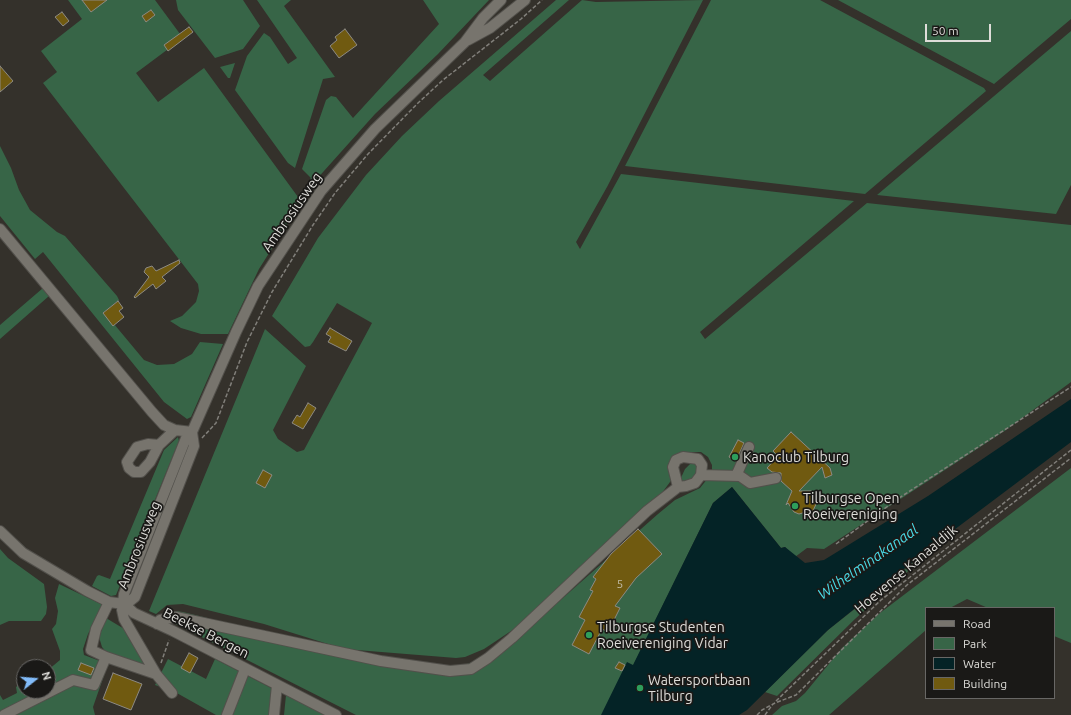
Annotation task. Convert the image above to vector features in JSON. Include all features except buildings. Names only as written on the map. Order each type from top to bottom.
[{"type":"street","name":"Ambrosiusweg","points":[[124,604],[124,594],[186,438],[192,432],[258,286],[321,191],[375,129],[465,42],[483,18],[501,0]]},
{"type":"street","name":"Ambrosiusweg","points":[[465,42],[490,28],[525,0]]},
{"type":"street","points":[[0,230],[164,425],[175,430],[192,432]]},
{"type":"street","points":[[159,445],[175,430]]},
{"type":"street","name":"Ambrosiusweg","points":[[124,604],[135,597],[194,446],[192,432]]},
{"type":"street","points":[[736,476],[749,447]]},
{"type":"street","points":[[157,624],[160,620],[176,617],[381,661],[450,671],[471,669],[488,658],[512,638],[642,516],[678,487],[695,483],[701,475],[702,465],[698,459],[683,457],[676,460],[673,467],[678,487]]},
{"type":"street","points":[[701,475],[740,476],[750,484],[776,478]]},
{"type":"street","points":[[0,531],[23,553],[87,591],[109,602],[124,604],[122,610],[124,618],[156,674],[172,693]]},
{"type":"street","points":[[109,602],[96,629],[91,650],[106,657],[156,674]]},
{"type":"street","name":"Beekse Bergen","points":[[124,604],[134,613],[173,631],[336,715]]},
{"type":"street","points":[[4,715],[73,680],[94,685],[106,657]]},
{"type":"street","points":[[228,715],[245,669]]},
{"type":"street","points":[[274,715],[277,685]]},
{"type":"path","points":[[194,446],[216,423],[247,342],[269,298],[293,256],[335,193],[368,154],[442,80],[521,19],[542,0]]},
{"type":"path","points":[[836,544],[899,498],[1071,387]]},
{"type":"path","name":"Hoevense Kanaaldijk","points":[[764,715],[775,702],[881,600],[1071,450]]},
{"type":"path","points":[[757,715],[775,702],[796,696],[907,585],[1071,458]]},
{"type":"path","points":[[156,674],[173,631]]},
{"type":"green space","points":[[68,0],[155,0],[183,38],[136,73],[158,102],[204,68],[298,197],[300,204],[259,269],[228,334],[201,334],[181,328],[170,321],[182,316],[196,302],[199,291],[198,284],[43,83],[57,72],[41,51],[82,19]]},
{"type":"green space","points":[[176,0],[243,0],[260,26],[243,49],[215,58],[178,10]]},
{"type":"green space","points":[[257,0],[291,0],[284,6],[335,77],[323,79],[295,168],[288,163],[235,90],[247,56],[264,33],[270,37],[288,64],[297,58]]},
{"type":"green space","points":[[423,0],[489,0],[438,54],[375,114],[315,181],[309,181],[311,178],[302,169],[326,100],[331,96],[336,97],[353,118],[439,24]]},
{"type":"green space","points":[[556,0],[569,0],[483,75],[490,81],[582,0],[596,2],[703,0],[607,187],[576,242],[580,249],[621,174],[854,201],[700,332],[705,339],[867,203],[1071,225],[1071,382],[1006,430],[824,549],[807,548],[795,557],[785,547],[781,548],[732,487],[713,503],[609,715],[356,715],[164,618],[176,611],[183,612],[248,628],[313,650],[343,657],[456,666],[467,664],[486,657],[530,627],[675,500],[700,488],[712,473],[712,465],[708,457],[701,452],[689,452],[680,463],[670,482],[648,512],[577,576],[517,627],[484,649],[465,657],[456,658],[344,649],[264,624],[183,604],[167,605],[156,614],[149,611],[265,329],[306,366],[273,430],[278,439],[297,452],[304,450],[372,323],[337,303],[313,342],[310,346],[305,347],[272,316],[318,238],[366,175],[402,136],[439,101]]},
{"type":"green space","points":[[711,0],[820,0],[984,88],[986,91],[865,194],[625,166]]},
{"type":"green space","points":[[838,0],[1071,0],[1071,19],[994,84]]},
{"type":"green space","points":[[1071,31],[1071,185],[1056,214],[877,195]]},
{"type":"green space","points":[[235,63],[230,78],[228,78],[220,67]]},
{"type":"green space","points":[[0,146],[11,168],[19,190],[30,210],[57,232],[65,236],[117,296],[119,300],[104,312],[144,360],[157,365],[174,364],[192,354],[200,342],[223,344],[191,417],[187,419],[164,402],[43,252],[35,259],[0,216]]},
{"type":"green space","points":[[43,288],[49,296],[0,339],[0,325]]},
{"type":"green space","points":[[178,437],[179,441],[116,595],[111,596],[92,586],[99,575],[110,579],[164,450]]},
{"type":"green space","points":[[696,462],[703,471],[688,485],[680,480],[685,469],[691,463]]},
{"type":"green space","points":[[1071,468],[1071,643],[1055,636],[1055,607],[986,607],[967,599],[952,607],[925,607],[925,631],[829,715],[772,715],[782,706],[796,701],[805,693],[842,648],[880,613]]},
{"type":"green space","points":[[946,537],[855,619],[777,696],[765,692],[828,630]]},
{"type":"green space","points":[[0,549],[8,558],[44,584],[47,607],[46,614],[41,621],[9,621],[0,625]]},
{"type":"green space","points":[[59,584],[103,605],[88,634],[83,649],[84,655],[108,664],[93,707],[95,715],[0,715],[0,695],[3,700],[16,694],[16,699],[56,699],[56,663],[60,660],[60,651],[52,629],[56,624],[58,611],[55,598]]},
{"type":"green space","points":[[106,618],[126,630],[148,667],[106,652],[102,647],[99,637]]},
{"type":"green space","points":[[168,659],[206,679],[215,659],[275,690],[271,715],[216,715],[175,692],[155,685]]},
{"type":"green space","points":[[286,695],[326,715],[284,715]]},
{"type":"water","name":"Wilhelminakanaal","points":[[1071,399],[1071,442],[926,551],[828,630],[747,710],[739,715],[601,715],[627,662],[633,665],[713,503],[732,487],[781,548],[785,547],[805,563],[824,560],[928,496]]},
{"type":"place","name":"Kanoclub Tilburg","points":[[735,457]]},
{"type":"place","name":"Tilburgse Open Roeivereniging","points":[[795,506]]},
{"type":"place","name":"Tilburgse Studenten Roeivereniging Vidar","points":[[589,635]]},
{"type":"place","name":"Watersportbaan Tilburg","points":[[640,688]]}]
